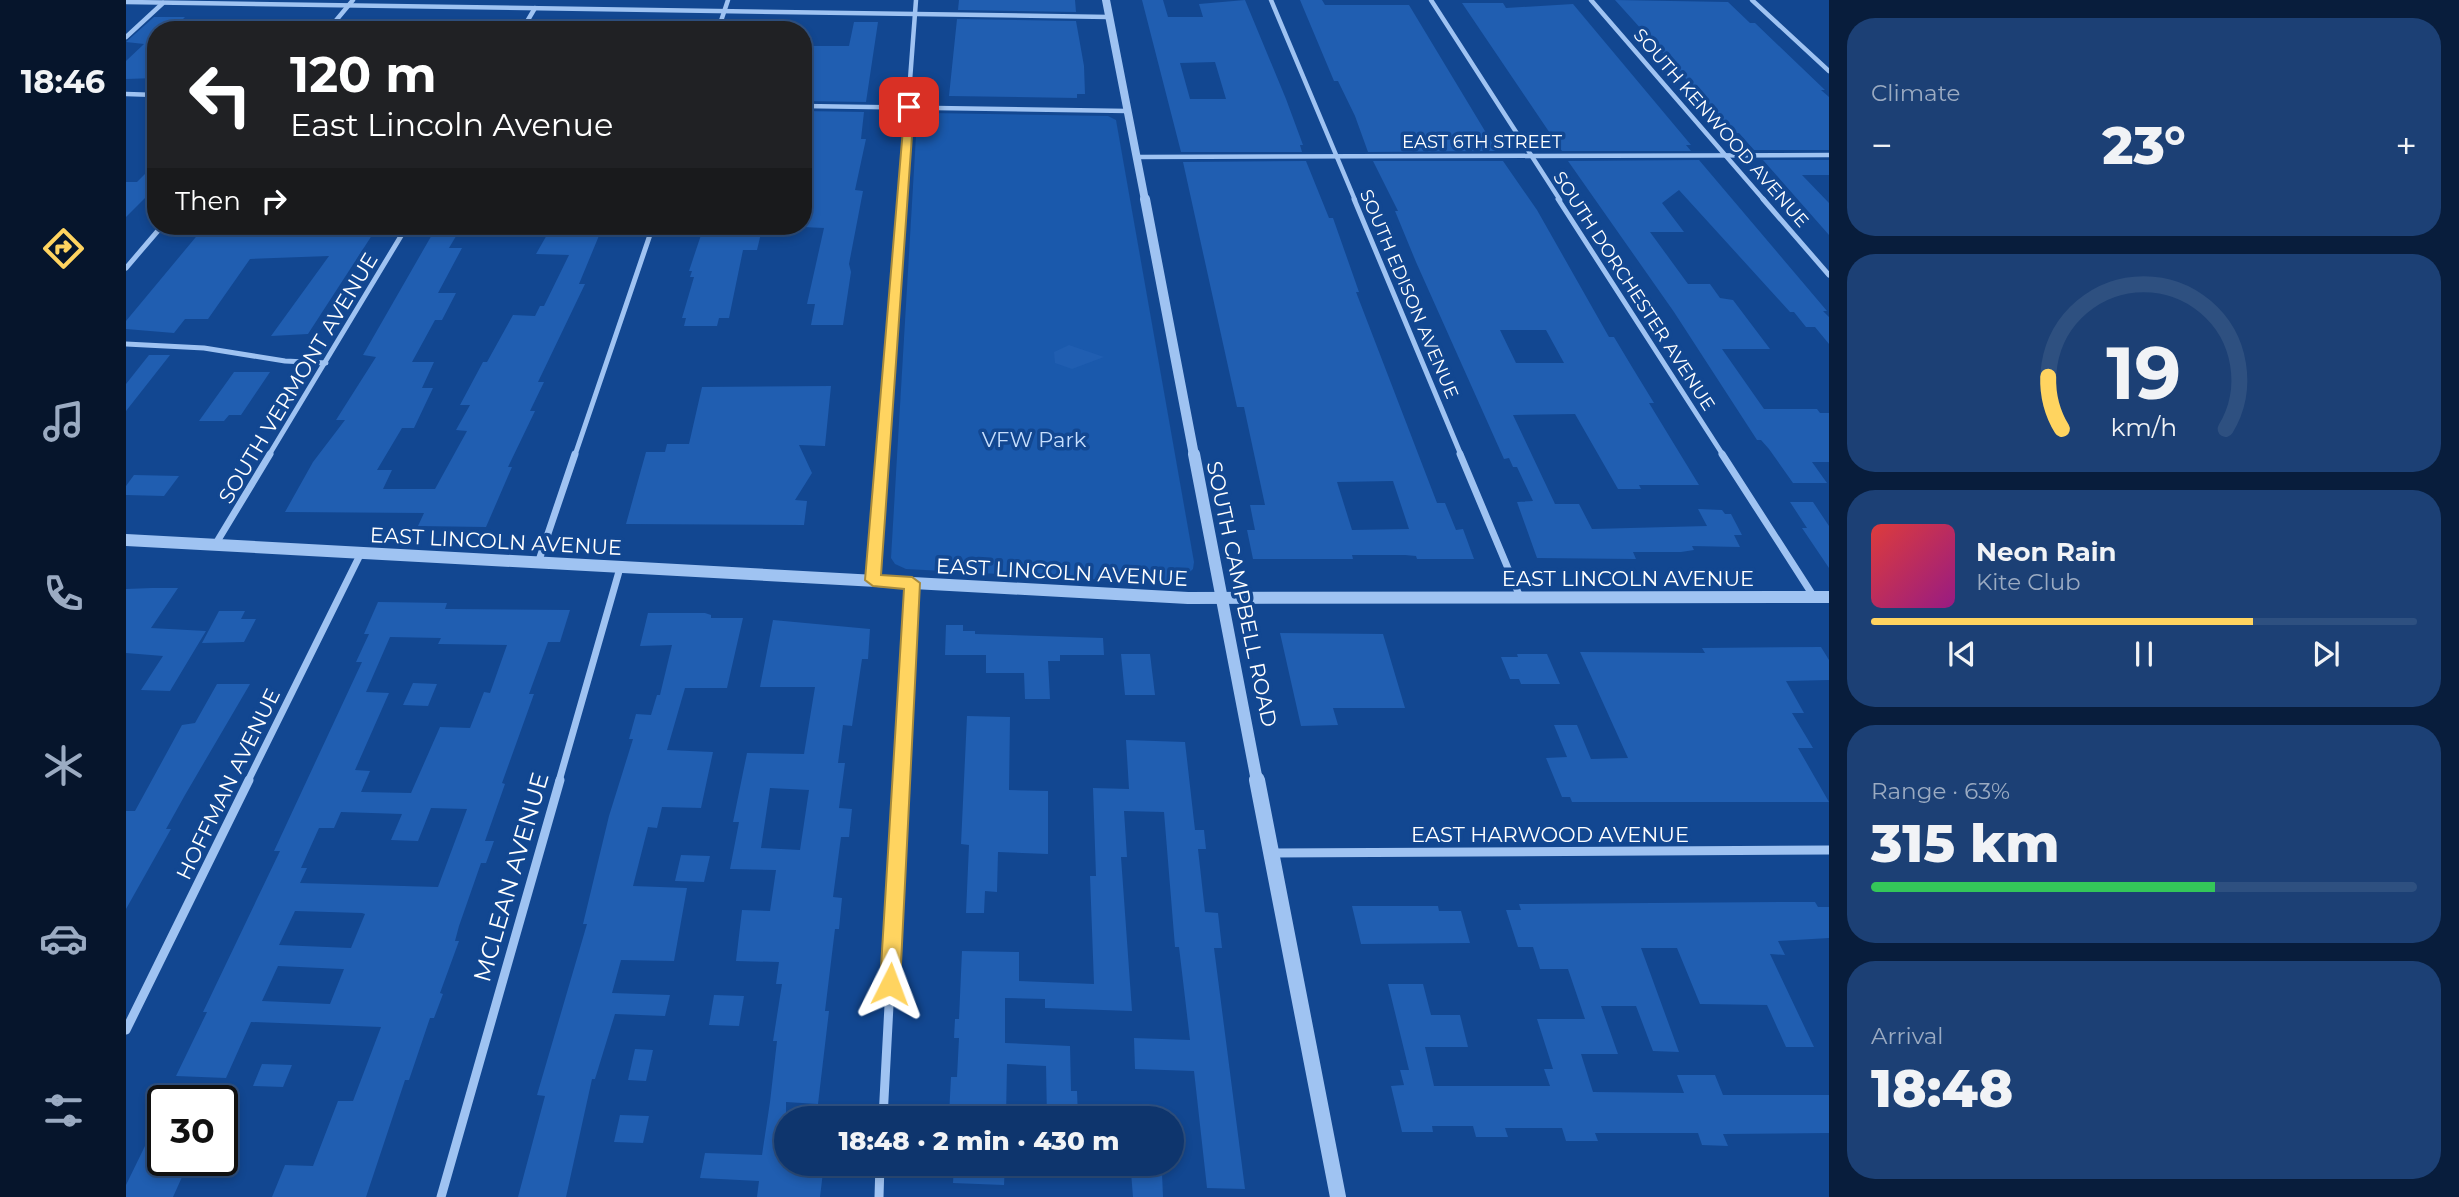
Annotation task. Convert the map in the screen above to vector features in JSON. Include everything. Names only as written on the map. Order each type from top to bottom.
[{"type":"street","points":[[336,21],[353,0]]},
{"type":"street","points":[[721,21],[728,0]]},
{"type":"street","points":[[873,580],[916,0]]},
{"type":"street","name":"SOUTH CAMPBELL ROAD","points":[[1106,0],[1338,1197]]},
{"type":"street","name":"SOUTH EDISON AVENUE","points":[[1271,0],[1521,598]]},
{"type":"street","name":"SOUTH DORCHESTER AVENUE","points":[[1431,0],[1814,597]]},
{"type":"street","name":"SOUTH KENWOOD AVENUE","points":[[1591,0],[1829,275]]},
{"type":"street","points":[[1752,0],[1829,71]]},
{"type":"street","points":[[126,2],[1109,17]]},
{"type":"street","points":[[549,8],[552,2]]},
{"type":"street","points":[[126,37],[164,3]]},
{"type":"street","points":[[528,21],[536,8]]},
{"type":"street","points":[[126,94],[147,95]]},
{"type":"street","points":[[812,106],[1126,111]]},
{"type":"street","name":"EAST 6TH STREET","points":[[1136,157],[1829,155]]},
{"type":"street","points":[[126,268],[154,235]]},
{"type":"street","name":"SOUTH VERMONT AVENUE","points":[[215,545],[402,235]]},
{"type":"street","points":[[538,563],[650,235]]},
{"type":"street","points":[[126,344],[204,348],[276,360],[326,363]]},
{"type":"street","name":"EAST LINCOLN AVENUE","points":[[126,540],[1221,599],[1829,597]]},
{"type":"street","name":"HOFFMAN AVENUE","points":[[126,1030],[361,553]]},
{"type":"street","name":"MCLEAN AVENUE","points":[[441,1197],[620,568]]},
{"type":"street","points":[[884,1106],[912,583]]},
{"type":"street","name":"EAST HARWOOD AVENUE","points":[[1272,853],[1829,850]]},
{"type":"street","points":[[879,1197],[880,1176]]},
{"type":"green space","name":"VFW Park","points":[[930,113],[1108,116],[1116,120],[1194,562],[1193,569],[1181,580],[1165,583],[906,569],[895,564],[891,558],[917,119]]},
{"type":"building","points":[[959,0],[1075,0],[1076,12],[958,10]]},
{"type":"building","points":[[1142,0],[1163,0],[1168,17],[1203,17],[1199,4],[1245,0],[1286,99],[1303,145],[1300,145],[1302,152],[1181,152]],"holes":[[[1215,62],[1226,99],[1190,99],[1180,63]]]},
{"type":"building","points":[[1300,0],[1322,0],[1325,5],[1409,5],[1497,151],[1368,152],[1355,116],[1338,81],[1334,81]]},
{"type":"building","points":[[1615,0],[1728,2],[1750,23],[1755,23],[1825,90],[1821,90],[1829,97],[1829,150],[1754,150],[1739,133],[1735,133]]},
{"type":"building","points":[[1462,3],[1503,3],[1506,8],[1573,4],[1691,145],[1686,145],[1691,151],[1562,151]]},
{"type":"building","points":[[154,17],[185,17],[181,21],[150,21]]},
{"type":"building","points":[[957,19],[1076,21],[1084,66],[1085,94],[1077,94],[1077,98],[949,96]]},
{"type":"building","points":[[854,22],[878,22],[866,102],[812,101],[812,46],[849,46]]},
{"type":"building","points":[[147,23],[147,78],[126,79],[126,61],[144,44],[126,42]]},
{"type":"building","points":[[812,111],[864,112],[861,139],[866,139],[855,190],[863,191],[849,264],[851,272],[843,325],[811,325],[815,304],[807,304],[824,228],[812,227]]},
{"type":"building","points":[[1699,160],[1827,311],[1823,311],[1829,317],[1829,344],[1815,327],[1806,327],[1794,312],[1790,312],[1679,190],[1662,203],[1684,232],[1650,232],[1688,284],[1710,284],[1720,298],[1733,300],[1770,349],[1722,349],[1764,409],[1817,409],[1820,413],[1829,413],[1829,462],[1812,462],[1827,483],[1793,483],[1769,449],[1761,440],[1757,440],[1674,312],[1568,161]]},
{"type":"building","points":[[1763,160],[1829,160],[1829,175],[1802,175],[1829,203],[1829,235]]},
{"type":"building","points":[[1306,161],[1329,218],[1333,218],[1359,292],[1356,292],[1437,503],[1445,503],[1456,530],[1463,529],[1474,559],[1352,555],[1353,559],[1253,559],[1247,530],[1255,530],[1250,505],[1265,505],[1244,407],[1237,407],[1183,162]],"holes":[[[1393,481],[1409,529],[1352,530],[1337,482]]]},
{"type":"building","points":[[1373,161],[1503,161],[1537,210],[1609,337],[1614,337],[1654,403],[1649,403],[1699,485],[1639,485],[1641,489],[1618,489],[1575,414],[1513,415],[1555,504],[1579,504],[1592,529],[1707,526],[1698,509],[1722,510],[1725,514],[1731,514],[1742,535],[1734,535],[1740,547],[1692,546],[1694,550],[1681,552],[1633,552],[1636,559],[1537,558],[1517,502],[1533,501],[1517,467],[1513,467],[1509,458],[1504,459],[1416,262],[1395,211],[1398,211]],"holes":[[[1500,330],[1546,330],[1564,363],[1516,363]]]},
{"type":"building","points":[[147,172],[147,196],[126,217],[126,182],[137,182]]},
{"type":"building","points":[[198,235],[372,235],[308,334],[271,336],[329,256],[250,259],[208,319],[185,319],[174,333],[126,329],[126,321]]},
{"type":"building","points":[[432,235],[457,235],[449,248],[462,248],[438,293],[456,293],[442,320],[435,320],[412,362],[434,362],[422,388],[433,388],[414,428],[402,428],[377,470],[392,470],[383,489],[435,489],[467,431],[456,430],[470,405],[460,405],[483,362],[487,362],[513,315],[535,316],[540,306],[544,306],[569,255],[536,254],[547,235],[599,235],[579,284],[585,284],[538,382],[544,382],[530,411],[535,411],[508,467],[512,467],[486,527],[418,526],[424,513],[285,512],[313,462],[345,420],[336,420],[376,357],[363,355]]},
{"type":"building","points":[[701,235],[761,235],[757,250],[743,250],[729,318],[719,318],[717,326],[684,326],[686,318],[682,318],[694,277],[690,277],[692,271],[689,271]]},
{"type":"building","points":[[1069,345],[1104,357],[1072,369],[1055,363],[1054,352]]},
{"type":"building","points":[[149,355],[170,355],[126,411],[126,384]]},
{"type":"building","points":[[234,372],[270,372],[241,415],[229,415],[224,421],[199,421]]},
{"type":"building","points":[[831,386],[825,446],[799,445],[812,473],[795,500],[807,501],[804,525],[626,524],[646,452],[665,452],[667,444],[689,444],[702,387]]},
{"type":"building","points":[[134,475],[179,476],[164,496],[126,495],[126,486]]},
{"type":"building","points":[[1790,502],[1813,502],[1829,526],[1829,568],[1802,528],[1807,528]]},
{"type":"building","points":[[178,588],[151,628],[206,631],[170,691],[141,690],[163,656],[126,653],[126,589]]},
{"type":"building","points":[[378,602],[447,603],[445,609],[570,610],[560,642],[548,642],[529,694],[534,694],[502,783],[505,784],[485,841],[494,841],[486,863],[481,863],[459,926],[455,941],[459,941],[440,993],[443,994],[434,1018],[430,1018],[409,1080],[405,1080],[366,1197],[272,1197],[285,1165],[313,1166],[338,1101],[353,1101],[381,1027],[251,1022],[226,1078],[176,1076],[207,1012],[203,1012],[280,851],[274,851],[362,662],[356,662],[369,634],[364,634]],"holes":[[[390,637],[441,638],[438,644],[507,645],[490,693],[484,692],[470,728],[440,727],[411,793],[361,792],[370,771],[355,770],[389,693],[366,692]],[[431,808],[467,809],[438,887],[300,883],[307,868],[301,868],[319,828],[334,828],[341,812],[402,814],[391,840],[418,841]],[[295,911],[365,914],[351,948],[279,945]],[[278,966],[344,969],[330,1004],[262,1001]]]},
{"type":"building","points":[[219,611],[245,611],[241,619],[256,619],[244,642],[202,643]]},
{"type":"building","points":[[648,613],[705,613],[711,615],[711,618],[743,618],[727,688],[685,688],[667,750],[713,752],[701,808],[662,807],[657,828],[648,827],[633,886],[687,888],[674,961],[621,960],[612,993],[670,995],[665,1016],[615,1014],[595,1079],[592,1079],[566,1197],[518,1197],[545,1096],[537,1095],[587,924],[583,924],[609,816],[633,739],[629,739],[636,714],[651,715],[657,695],[660,695],[672,645],[640,646]]},
{"type":"building","points":[[773,620],[870,629],[868,659],[862,659],[852,726],[843,725],[838,763],[845,763],[839,808],[852,809],[849,837],[841,837],[833,897],[842,898],[839,929],[835,929],[825,1011],[829,1011],[818,1104],[786,1102],[786,1106],[774,1106],[774,1176],[823,1176],[820,1197],[757,1197],[759,1181],[700,1178],[705,1153],[762,1155],[777,1041],[773,1041],[782,984],[776,984],[779,962],[736,961],[742,910],[770,911],[776,870],[730,869],[739,822],[733,822],[747,753],[804,754],[815,687],[760,687]],"holes":[[[770,788],[809,790],[800,850],[761,848]]]},
{"type":"building","points":[[946,625],[963,625],[963,631],[975,631],[975,634],[1103,638],[1104,655],[1060,655],[1060,661],[1048,661],[1050,699],[1025,699],[1024,673],[986,673],[986,655],[945,655]]},
{"type":"building","points":[[1280,633],[1383,634],[1405,708],[1333,708],[1338,725],[1301,726]]},
{"type":"building","points":[[1821,647],[1829,660],[1829,680],[1786,681],[1804,713],[1792,713],[1813,748],[1798,748],[1829,802],[1572,802],[1570,797],[1562,797],[1546,758],[1567,757],[1554,725],[1577,725],[1591,759],[1628,758],[1580,652],[1705,653],[1702,648]]},
{"type":"building","points":[[1121,654],[1150,654],[1155,695],[1125,695]]},
{"type":"building","points":[[1517,654],[1547,654],[1560,684],[1521,684],[1519,679],[1510,679],[1501,657],[1518,657]]},
{"type":"building","points":[[413,683],[437,684],[428,706],[403,705]]},
{"type":"building","points":[[217,684],[250,684],[166,829],[171,829],[126,909],[126,811],[135,811],[182,725],[195,723]]},
{"type":"building","points":[[967,716],[1010,717],[1009,790],[1048,791],[1048,854],[998,852],[997,892],[985,891],[984,913],[966,913],[969,845],[961,844]]},
{"type":"building","points":[[1126,740],[1185,742],[1195,830],[1204,830],[1206,849],[1198,849],[1205,912],[1218,913],[1222,948],[1214,948],[1245,1189],[1207,1188],[1194,1071],[1135,1069],[1134,1038],[1190,1040],[1179,947],[1175,947],[1164,812],[1124,811],[1127,857],[1121,857],[1132,1011],[1045,1008],[1045,999],[1005,998],[1005,1043],[1070,1046],[1071,1091],[1077,1091],[1078,1106],[1047,1106],[1046,1066],[1007,1064],[1006,1106],[949,1106],[951,1077],[957,1077],[959,1038],[954,1038],[955,1019],[959,1019],[962,951],[1019,952],[1019,981],[1094,984],[1090,876],[1096,876],[1093,788],[1129,789]]},
{"type":"building","points":[[681,855],[710,856],[704,882],[675,881]]},
{"type":"building","points":[[1815,902],[1818,907],[1829,907],[1829,938],[1778,941],[1785,955],[1770,954],[1814,1047],[1786,1047],[1767,1005],[1700,1004],[1677,948],[1641,948],[1679,1052],[1653,1051],[1636,1006],[1601,1006],[1618,1054],[1581,1054],[1593,1092],[1684,1093],[1677,1075],[1715,1075],[1723,1095],[1829,1095],[1829,1133],[1723,1134],[1728,1146],[1702,1145],[1698,1133],[1595,1133],[1598,1141],[1566,1141],[1562,1128],[1505,1128],[1508,1137],[1476,1137],[1473,1126],[1432,1126],[1433,1132],[1402,1132],[1391,1086],[1404,1085],[1400,1070],[1409,1070],[1388,984],[1423,984],[1431,1015],[1460,1015],[1468,1047],[1425,1047],[1434,1086],[1550,1086],[1544,1069],[1553,1069],[1537,1019],[1585,1019],[1568,969],[1540,969],[1533,947],[1518,947],[1506,910],[1521,910],[1519,904]]},
{"type":"building","points":[[1352,906],[1438,906],[1439,911],[1461,911],[1470,943],[1361,944]]},
{"type":"building","points":[[714,995],[744,996],[739,1026],[709,1025]]},
{"type":"building","points":[[635,1049],[653,1050],[646,1081],[628,1080]]},
{"type":"building","points":[[262,1064],[292,1065],[283,1087],[253,1086]]},
{"type":"building","points":[[620,1115],[649,1116],[643,1143],[614,1142]]},
{"type":"building","points":[[147,1142],[147,1176],[182,1177],[173,1197],[126,1197],[126,1185]]},
{"type":"building","points":[[953,1176],[1004,1176],[1004,1185],[953,1183]]},
{"type":"building","points":[[1131,1176],[1162,1176],[1163,1197],[1133,1197]]},
{"type":"route","points":[[890,984],[912,583],[873,580],[909,107]]}]
